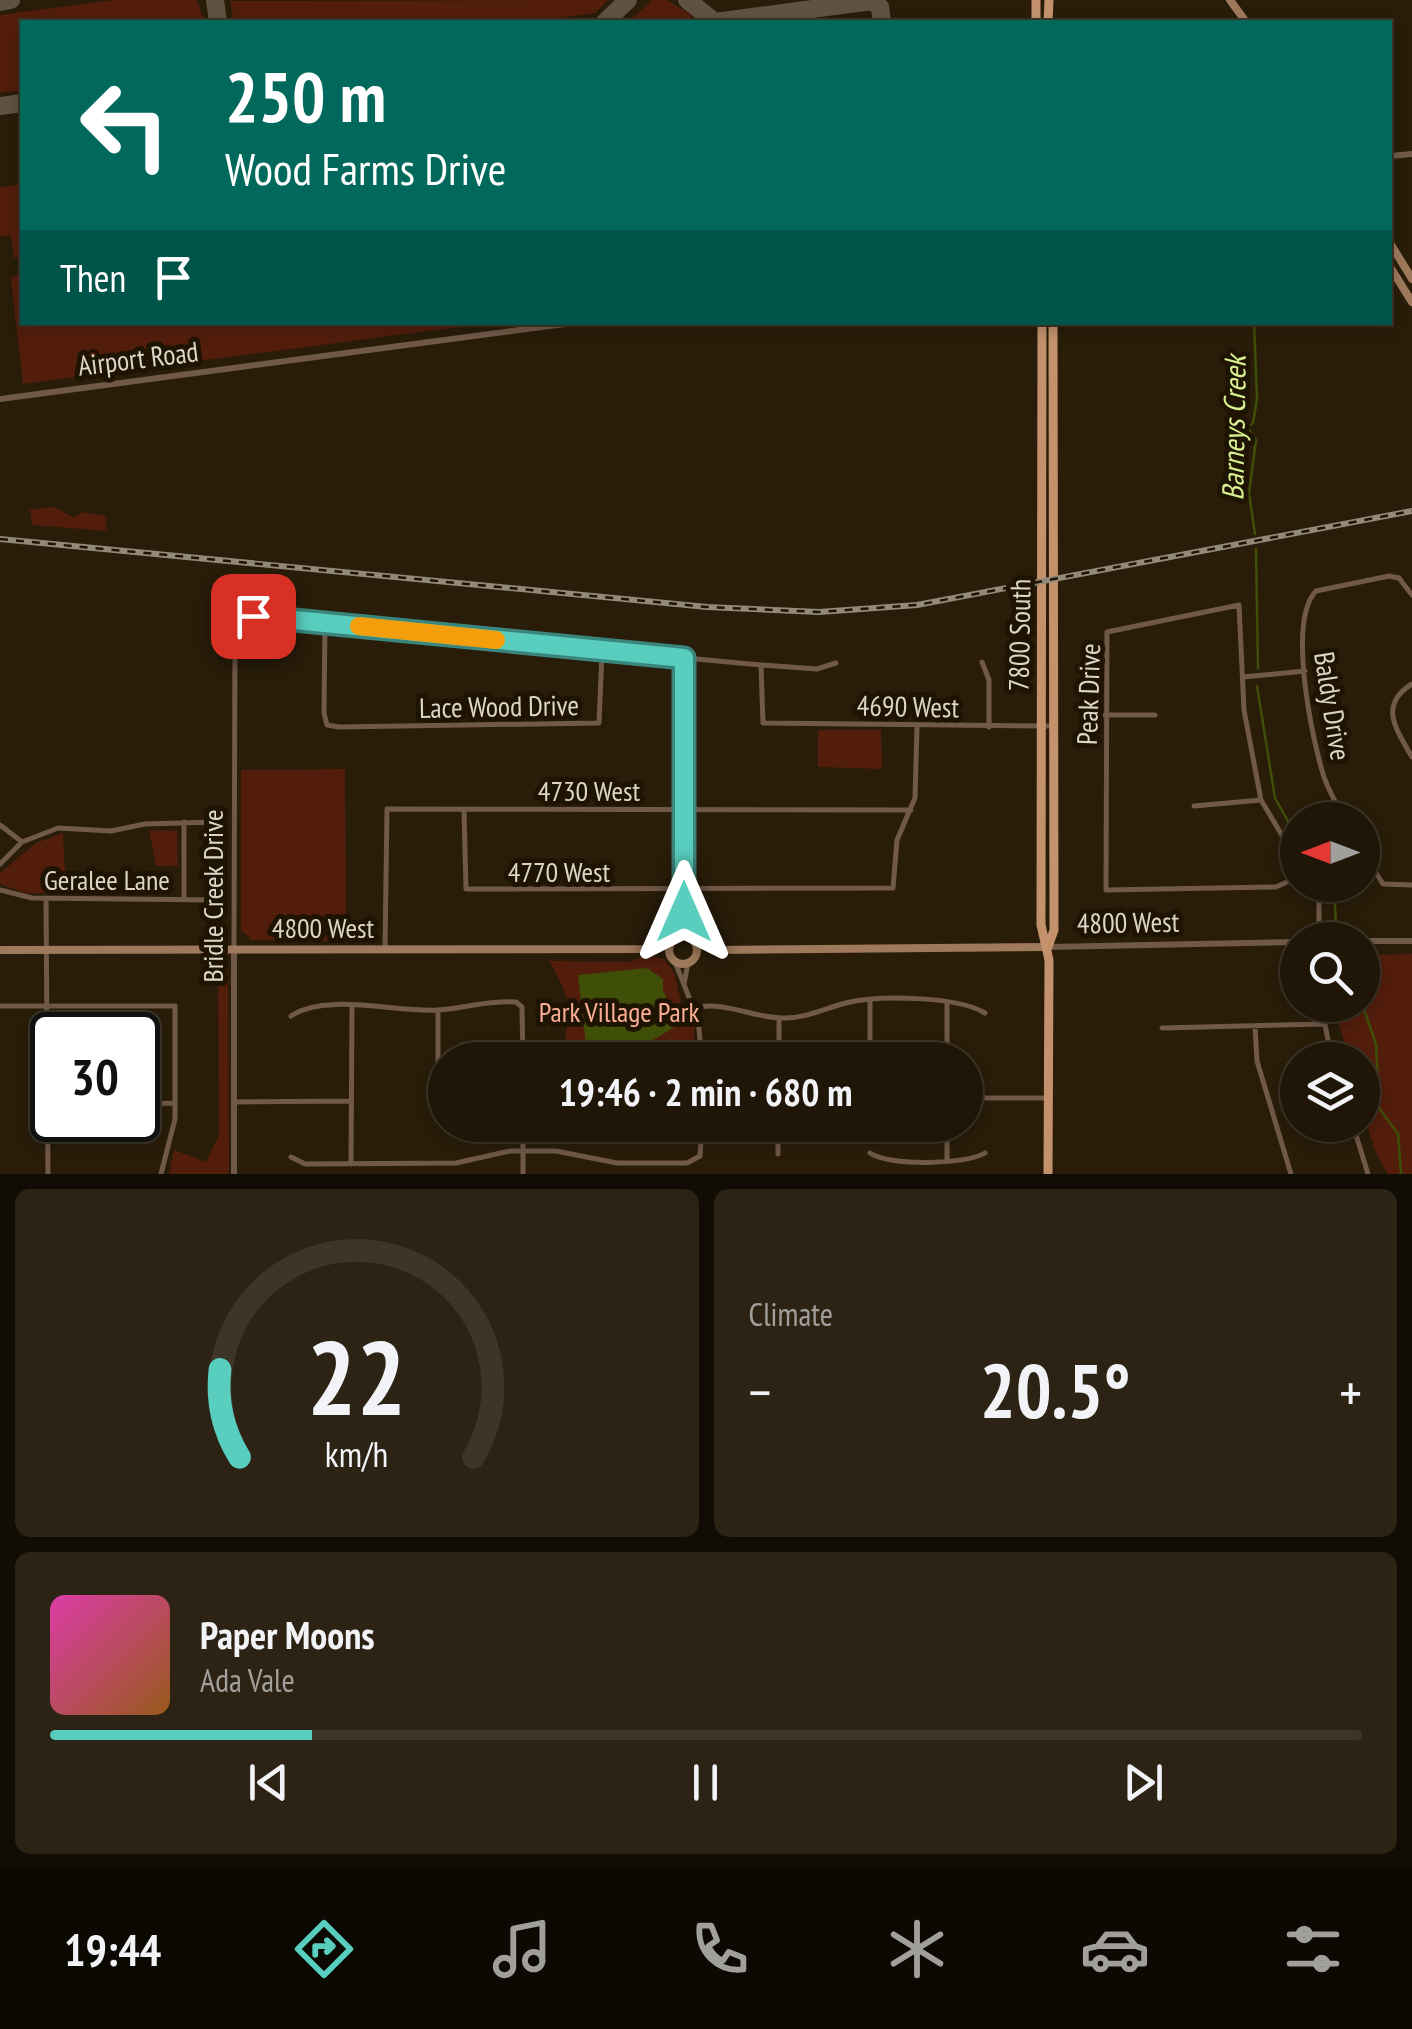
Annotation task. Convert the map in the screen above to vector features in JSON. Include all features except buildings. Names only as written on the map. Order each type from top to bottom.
[{"type":"main road","points":[[1392,247],[1412,279]]},
{"type":"main road","points":[[1392,270],[1412,302]]},
{"type":"main road","name":"7800 South","points":[[1042,325],[1040,926],[1048,946]]},
{"type":"main road","name":"7800 South","points":[[1048,1174],[1048,946],[1054,930],[1053,325]]},
{"type":"main road","points":[[673,960],[674,940]]},
{"type":"main road","name":"4800 West","points":[[0,950],[646,949],[674,940],[720,950],[1048,946]]},
{"type":"main road","points":[[691,962],[694,942]]},
{"type":"main road","name":"4800 West","points":[[646,949],[673,960],[691,962],[720,950]]},
{"type":"street","name":"Airport Road","points":[[0,399],[557,325]]},
{"type":"street","name":"Baldy Drive","points":[[1336,802],[1323,775],[1302,646],[1312,594],[1394,576],[1412,596]]},
{"type":"street","name":"Peak Drive","points":[[1243,677],[1243,616],[1239,605],[1106,632],[1106,890],[1280,885]]},
{"type":"street","name":"Bridle Creek Drive","points":[[234,1174],[239,619],[253,616],[325,623]]},
{"type":"street","points":[[325,623],[761,666],[816,670],[836,663]]},
{"type":"street","name":"Lace Wood Drive","points":[[325,623],[326,725],[599,723],[602,650]]},
{"type":"street","points":[[684,658],[684,912],[694,942]]},
{"type":"street","points":[[982,662],[989,680],[989,726]]},
{"type":"street","name":"4690 West","points":[[761,666],[763,723],[1052,726]]},
{"type":"street","points":[[1280,832],[1261,800],[1243,677],[1305,671]]},
{"type":"street","points":[[1412,684],[1395,696],[1392,703],[1396,726],[1412,757]]},
{"type":"street","points":[[1106,715],[1155,715]]},
{"type":"street","points":[[911,810],[917,727]]},
{"type":"street","points":[[1194,806],[1261,800]]},
{"type":"street","name":"4730 West","points":[[385,949],[387,809],[911,810]]},
{"type":"street","name":"4770 West","points":[[464,810],[466,889],[684,890],[893,888],[897,840],[911,810]]},
{"type":"street","points":[[184,822],[184,900]]},
{"type":"street","points":[[0,864],[22,842],[58,828],[111,831],[215,822]]},
{"type":"street","points":[[0,825],[22,842]]},
{"type":"street","points":[[1380,878],[1384,884],[1412,884]]},
{"type":"street","name":"Geralee Lane","points":[[0,890],[19,897],[214,900]]},
{"type":"street","points":[[46,898],[48,1174]]},
{"type":"street","points":[[674,940],[684,912]]},
{"type":"street","points":[[1380,941],[1412,941]]},
{"type":"street","name":"4800 West","points":[[1048,946],[1280,942]]},
{"type":"street","points":[[673,960],[701,1031],[701,1042]]},
{"type":"street","points":[[682,986],[691,962]]},
{"type":"street","points":[[693,1008],[734,1006],[778,1018],[870,1000],[947,1003],[985,1014]]},
{"type":"street","points":[[870,1000],[870,1042]]},
{"type":"street","points":[[291,1016],[305,1008],[352,1005],[438,1010],[516,1002],[522,1006],[522,1042]]},
{"type":"street","points":[[947,1003],[947,1042]]},
{"type":"street","points":[[352,1005],[352,1164]]},
{"type":"street","points":[[0,1006],[175,1006],[174,1130],[161,1174]]},
{"type":"street","points":[[438,1010],[438,1042]]},
{"type":"street","points":[[778,1018],[778,1042]]},
{"type":"street","points":[[1162,1028],[1324,1024],[1328,1042]]},
{"type":"street","points":[[1255,1027],[1257,1061],[1290,1174]]},
{"type":"street","points":[[983,1098],[1048,1098]]},
{"type":"street","points":[[234,1102],[351,1101]]},
{"type":"street","points":[[160,1104],[175,1104]]},
{"type":"street","points":[[523,1142],[523,1174]]},
{"type":"street","points":[[292,1156],[304,1164],[456,1163],[523,1150],[568,1153],[617,1163],[694,1162],[702,1153],[702,1142]]},
{"type":"street","points":[[778,1142],[778,1154]]},
{"type":"street","points":[[946,1142],[946,1160]]},
{"type":"street","points":[[1358,1142],[1368,1174]]},
{"type":"street","points":[[870,1154],[886,1160],[968,1160],[985,1153]]},
{"type":"green space","points":[[114,0],[197,0],[203,20],[20,20],[20,90],[0,93],[0,15]]},
{"type":"green space","points":[[608,0],[595,13],[544,20],[234,20],[230,1]]},
{"type":"green space","points":[[652,0],[667,0],[692,15],[688,20],[630,20]]},
{"type":"green space","points":[[20,184],[20,257],[14,258],[11,235],[0,236],[0,187]]},
{"type":"green space","points":[[20,272],[20,325],[475,325],[23,384],[11,279]]},
{"type":"green space","points":[[54,507],[74,518],[82,512],[105,516],[107,531],[32,525],[30,510]]},
{"type":"green space","points":[[818,730],[881,730],[882,769],[818,767]]},
{"type":"green space","points":[[345,769],[346,941],[248,940],[250,937],[241,931],[241,770]]},
{"type":"green space","points":[[149,830],[177,831],[178,866],[156,866]]},
{"type":"green space","points":[[63,833],[66,893],[26,893],[0,884],[0,873],[36,843]]},
{"type":"green space","points":[[1412,954],[1412,1174],[1388,1174],[1373,1142],[1380,1142],[1380,1042],[1344,1042],[1339,1022],[1380,1022],[1380,955]]},
{"type":"green space","name":"Park Village Park","points":[[646,955],[664,959],[674,973],[681,1002],[695,1023],[694,1042],[565,1042],[567,1002],[549,961],[630,962]]},
{"type":"green space","points":[[206,963],[228,963],[229,1174],[169,1174],[174,1150],[206,1162],[219,1135],[218,984]]},
{"type":"shaded area","points":[[647,968],[663,979],[663,990],[678,1025],[649,1042],[586,1042],[578,975]]},
{"type":"waterway","name":"Barneys Creek","points":[[1254,325],[1257,399],[1253,423],[1247,427],[1256,440],[1249,493],[1255,534]]},
{"type":"waterway","name":"Barneys Creek","points":[[1256,549],[1258,668]]},
{"type":"waterway","name":"Barneys Creek","points":[[1257,686],[1275,798],[1280,807]]},
{"type":"waterway","name":"Barneys Creek","points":[[1335,902],[1336,922]]},
{"type":"waterway","name":"Barneys Creek","points":[[1368,1022],[1376,1044],[1379,1108],[1398,1134],[1401,1174]]},
{"type":"taxiway","points":[[0,2],[11,0]]},
{"type":"taxiway","points":[[215,0],[218,20]]},
{"type":"taxiway","points":[[607,20],[628,0]]},
{"type":"taxiway","points":[[687,0],[712,20]]},
{"type":"taxiway","points":[[730,20],[872,1],[880,7],[882,20]]},
{"type":"taxiway","points":[[0,106],[20,103]]},
{"type":"railway","points":[[0,539],[707,607],[819,612],[917,605],[1412,511]]},
{"type":"slow traffic","points":[[359,626],[496,640]]},
{"type":"route","points":[[253,616],[684,658],[684,912]]}]
